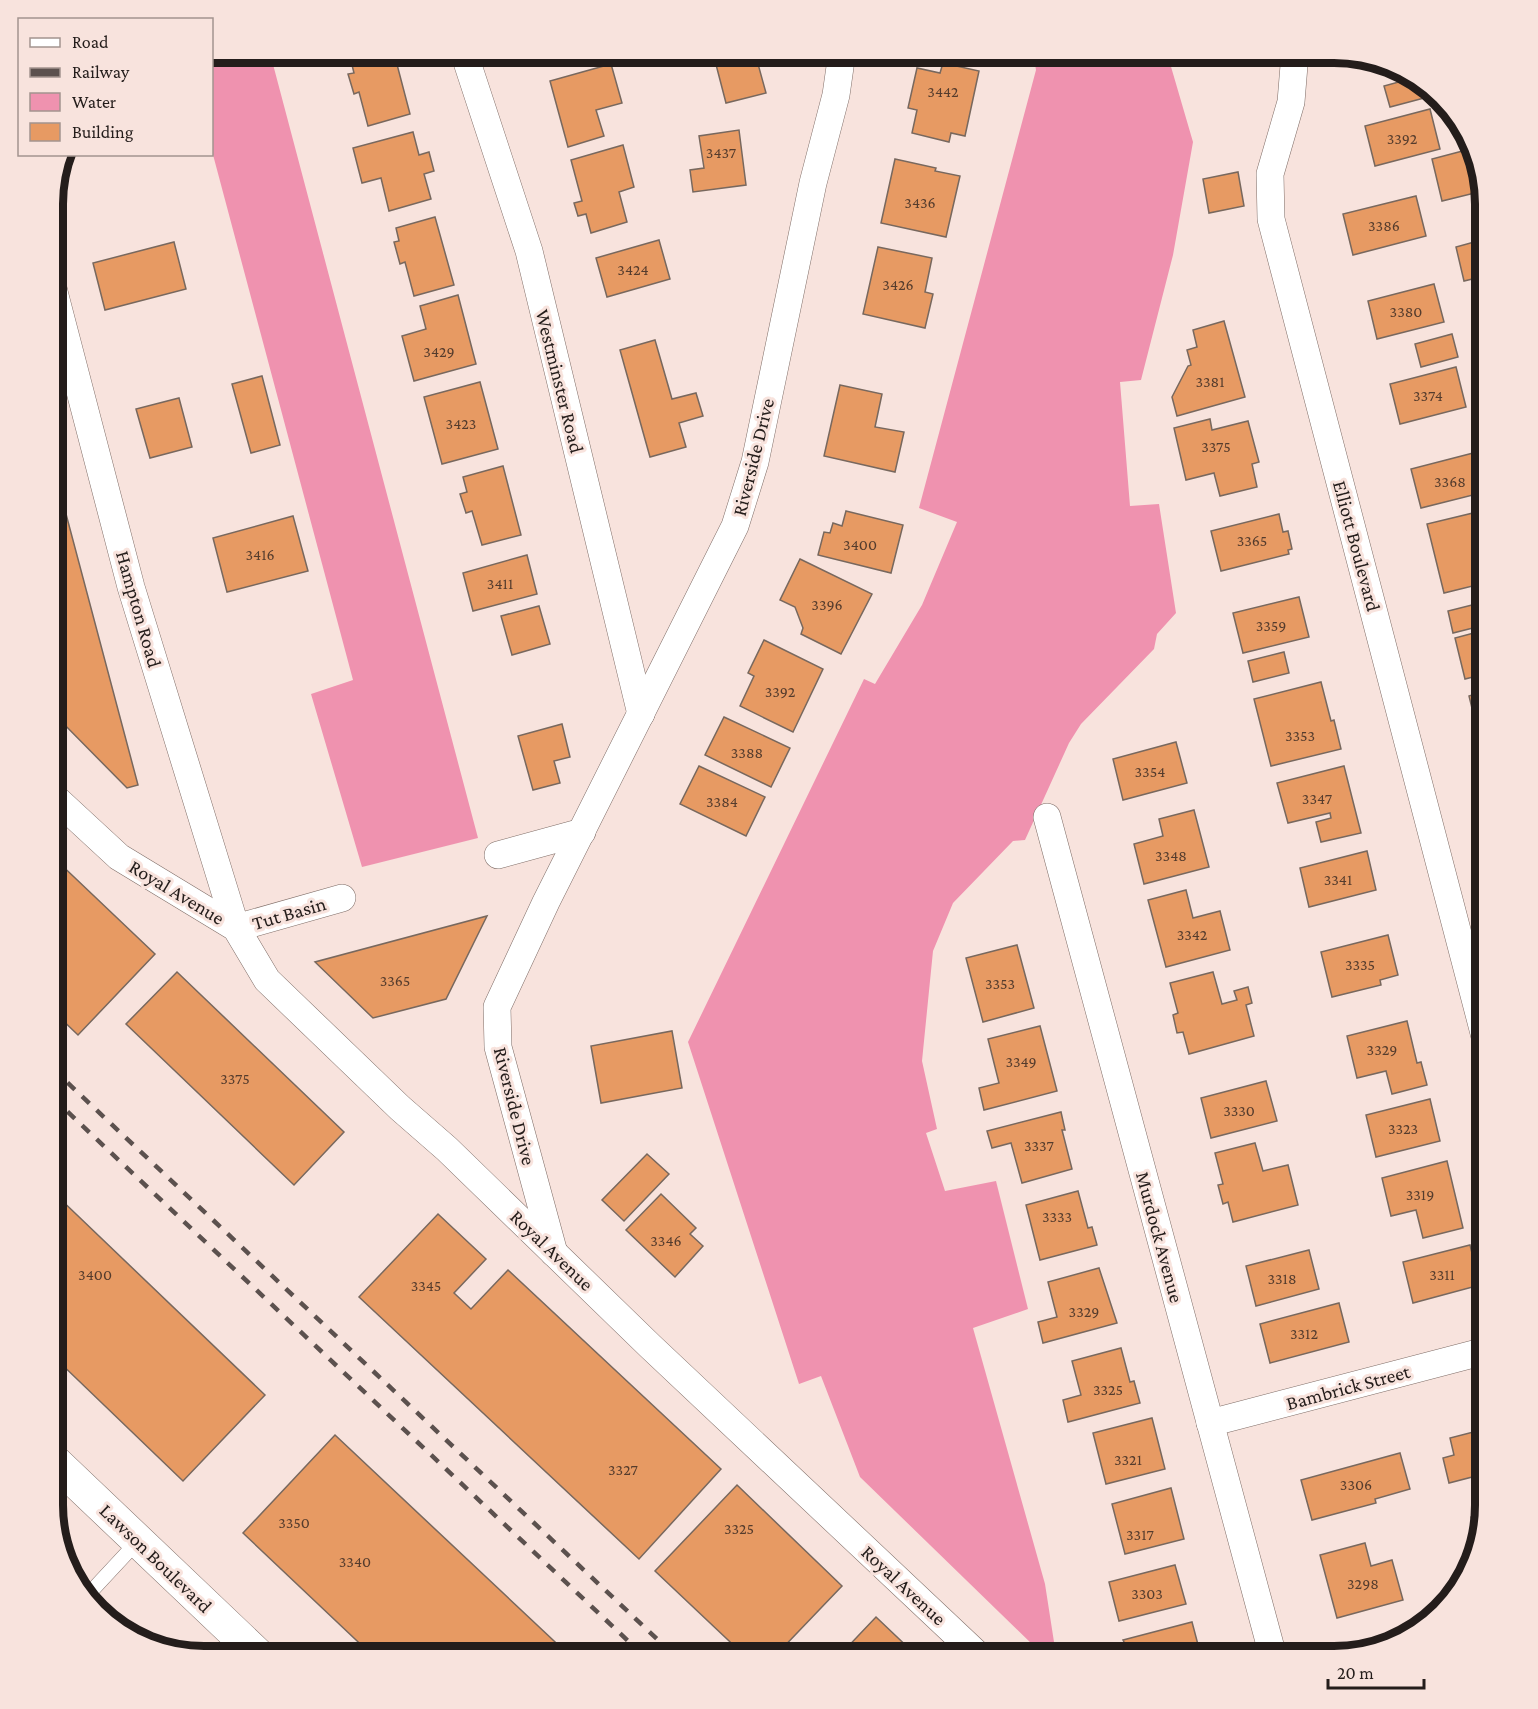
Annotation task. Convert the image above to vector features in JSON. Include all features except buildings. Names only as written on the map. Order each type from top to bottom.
[{"type":"main road","name":"Lawson Boulevard","points":[[63,1470],[138,1541],[243,1646]]},
{"type":"street","name":"Westminster Road","points":[[468,63],[529,251],[641,714]]},
{"type":"street","name":"Riverside Drive","points":[[554,1253],[498,1047],[497,1007],[546,902],[735,526],[755,462],[813,183],[836,96],[841,63]]},
{"type":"street","name":"Elliott Boulevard","points":[[1294,63],[1291,102],[1270,174],[1271,219],[1475,999]]},
{"type":"street","name":"Hampton Road","points":[[63,341],[131,587],[236,928]]},
{"type":"street","name":"Royal Avenue","points":[[63,805],[119,857],[236,928],[267,980],[968,1646]]},
{"type":"street","name":"Murdock Avenue","points":[[1047,817],[1270,1646]]},
{"type":"street","points":[[498,855],[582,832]]},
{"type":"street","name":"Tut Basin","points":[[236,928],[342,898]]},
{"type":"street","name":"Bambrick Street","points":[[1210,1423],[1475,1354]]},
{"type":"lane","points":[[92,1591],[138,1541]]},
{"type":"water","points":[[213,63],[273,63],[478,838],[362,867],[311,694],[353,680],[213,155]]},
{"type":"water","points":[[1035,63],[1170,63],[1193,142],[1173,255],[1141,380],[1120,382],[1130,506],[1159,504],[1176,613],[1157,634],[1154,649],[1081,724],[1069,743],[1025,840],[1013,841],[953,903],[933,951],[922,1061],[937,1129],[926,1133],[945,1191],[996,1181],[1028,1309],[973,1328],[1045,1584],[1054,1642],[1034,1646],[860,1477],[821,1376],[799,1384],[688,1042],[864,679],[875,684],[922,605],[957,522],[919,508],[1036,70]]},
{"type":"railway","points":[[63,1078],[664,1646]]},
{"type":"railway","points":[[63,1107],[633,1646]]}]
